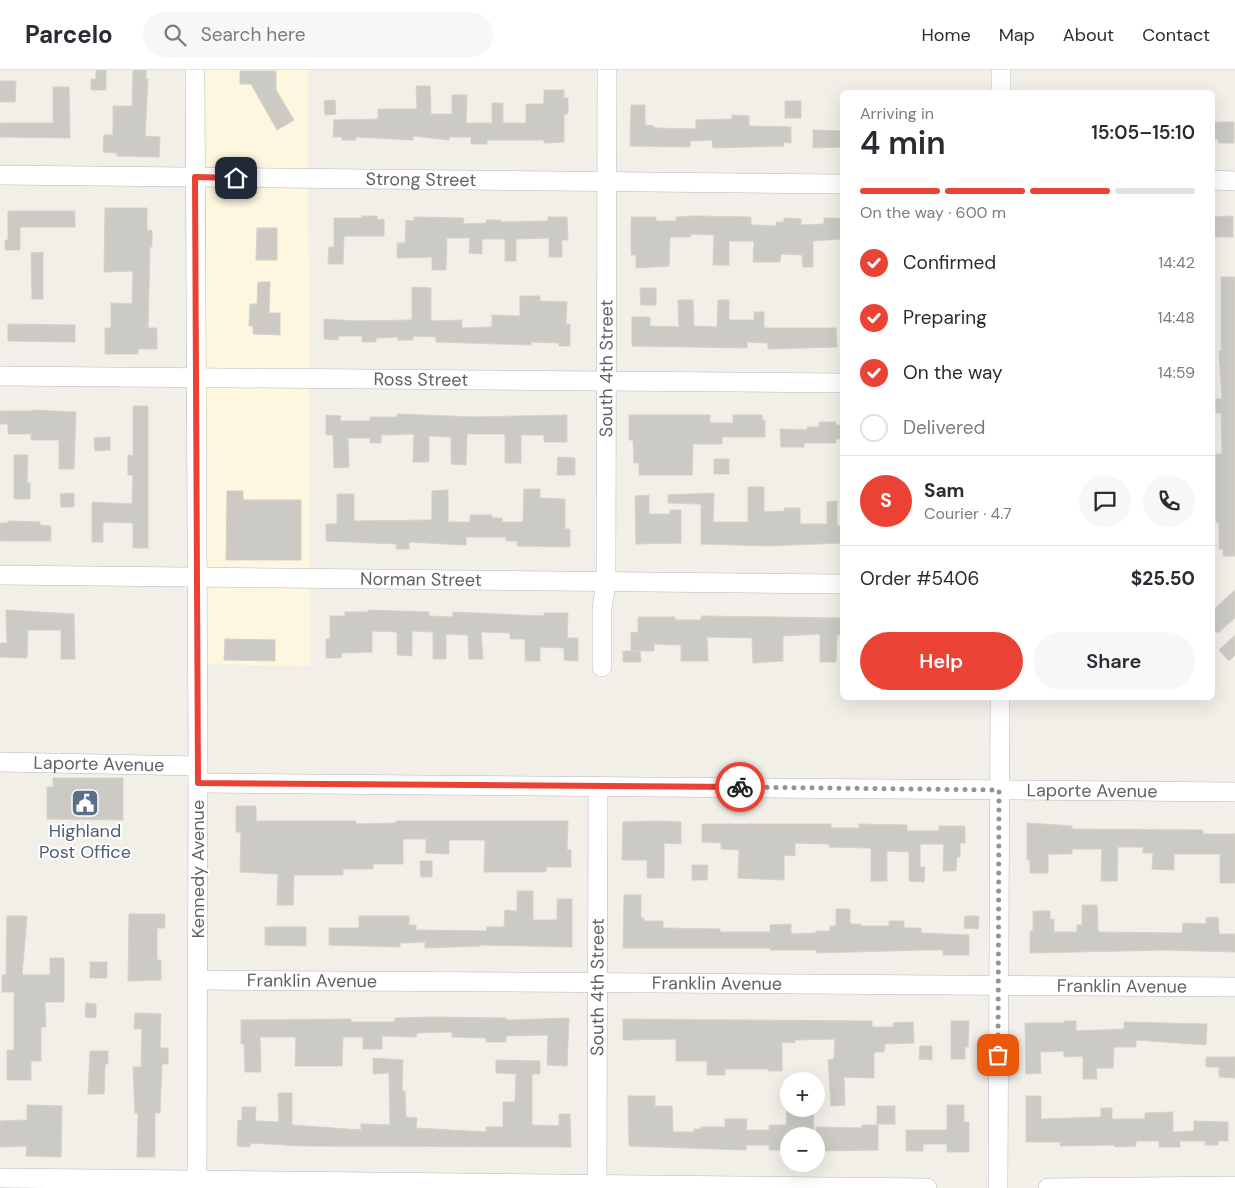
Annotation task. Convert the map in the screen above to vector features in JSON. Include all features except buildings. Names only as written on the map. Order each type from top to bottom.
[{"type":"street","name":"Kennedy Avenue","points":[[196,70],[197,1184]]},
{"type":"street","name":"South 4th Street","points":[[602,667],[602,608],[606,583],[606,70]]},
{"type":"street","points":[[1001,70],[1001,90]]},
{"type":"street","name":"Strong Street","points":[[0,175],[840,184]]},
{"type":"street","points":[[1215,180],[1235,181]]},
{"type":"street","name":"Ross Street","points":[[0,376],[840,383]]},
{"type":"street","name":"Norman Street","points":[[0,575],[606,583],[840,584]]},
{"type":"street","points":[[998,1188],[1000,700]]},
{"type":"street","name":"Laporte Avenue","points":[[0,762],[198,775],[598,786],[1235,792]]},
{"type":"street","name":"South 4th Street","points":[[597,1187],[596,984],[598,786]]},
{"type":"street","name":"Franklin Avenue","points":[[198,980],[1235,987]]},
{"type":"street","points":[[0,1178],[197,1184],[926,1188]]},
{"type":"street","points":[[1048,1188],[1235,1186]]},
{"type":"shaded area","points":[[199,70],[308,70],[310,666],[200,664]]},
{"type":"way so far","points":[[740,787],[999,790],[998,1055]]},
{"type":"place","name":"Highland Post Office","points":[[85,803]]},
{"type":"route","points":[[236,178],[195,177],[198,783],[740,787]]}]
